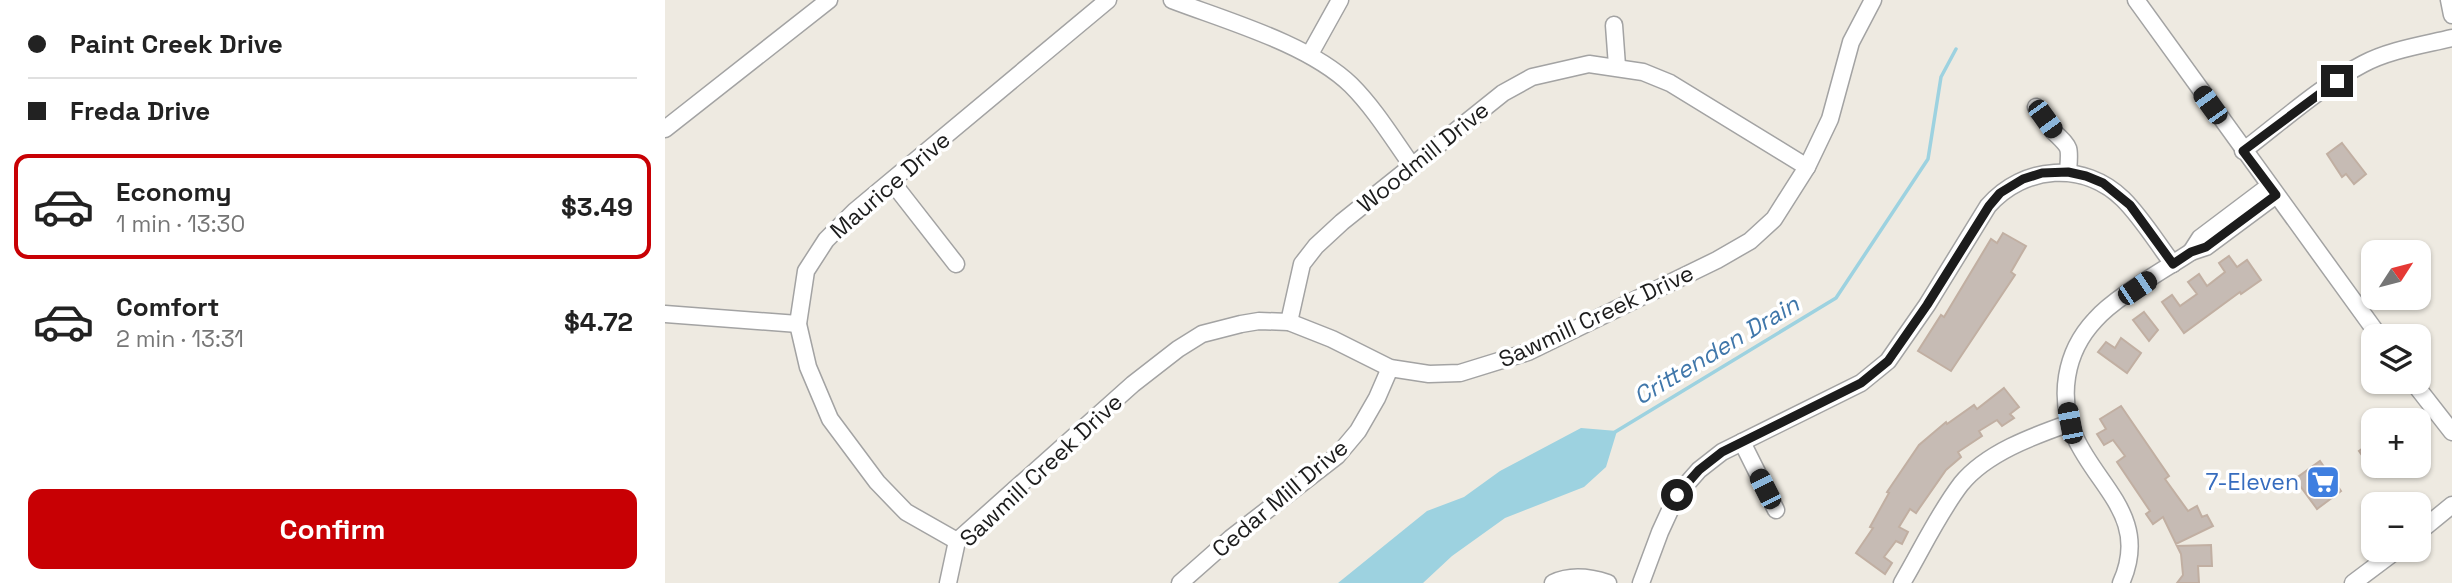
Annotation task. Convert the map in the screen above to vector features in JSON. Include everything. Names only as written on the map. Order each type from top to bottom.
[{"type":"street","points":[[665,129],[829,0]]},
{"type":"street","name":"Maurice Drive","points":[[957,541],[906,512],[877,481],[830,419],[807,367],[799,324],[806,271],[826,240],[855,211],[1108,0]]},
{"type":"street","points":[[1172,0],[1310,54],[1349,83],[1375,111],[1413,167]]},
{"type":"street","points":[[1310,54],[1340,0]]},
{"type":"street","points":[[2136,0],[2370,324]]},
{"type":"street","points":[[2449,0],[2452,16]]},
{"type":"street","name":"Sawmill Creek Drive","points":[[948,583],[957,541],[1133,384],[1202,334],[1259,321],[1289,323],[1332,339],[1390,368],[1429,374],[1459,373],[1528,352],[1717,260],[1750,241],[1774,219],[1807,167],[1829,119],[1851,42],[1868,2]]},
{"type":"street","points":[[1614,25],[1617,66]]},
{"type":"street","points":[[2243,151],[2364,63],[2452,38]]},
{"type":"street","name":"Woodmill Drive","points":[[1289,323],[1302,264],[1316,246],[1342,222],[1503,93],[1532,77],[1589,64],[1617,66],[1643,72],[1670,83],[1807,167]]},
{"type":"street","points":[[2036,107],[2069,149],[2068,172]]},
{"type":"street","points":[[1640,583],[1677,495],[1710,460],[1849,389],[1876,372],[1900,346],[1994,199],[2007,188],[2042,173],[2068,172],[2086,176],[2113,190],[2130,205],[2173,264]]},
{"type":"street","points":[[892,182],[956,264]]},
{"type":"street","points":[[2121,583],[2126,572],[2130,543],[2124,520],[2116,499],[2076,440],[2070,423],[2066,383],[2076,345],[2102,313],[2191,252],[2206,247],[2226,225],[2272,190]]},
{"type":"street","points":[[665,314],[799,324]]},
{"type":"street","name":"Cedar Mill Drive","points":[[1180,583],[1231,538],[1337,456],[1359,431],[1390,368]]},
{"type":"street","points":[[2422,394],[2452,432]]},
{"type":"street","points":[[1902,583],[1963,483],[1997,454],[2036,435],[2070,423]]},
{"type":"street","points":[[1742,442],[1776,510]]},
{"type":"street","points":[[2431,522],[2452,505]]},
{"type":"street","points":[[2353,583],[2381,562]]},
{"type":"street","points":[[1553,583],[1560,579],[1588,576],[1608,583]]},
{"type":"water","points":[[1581,428],[1617,431],[1606,467],[1584,487],[1505,518],[1452,556],[1423,583],[1338,583],[1427,511],[1464,497],[1500,471]]},
{"type":"building","points":[[2342,143],[2366,174],[2354,184],[2346,174],[2342,177],[2327,154]]},
{"type":"building","points":[[2003,233],[2026,246],[2011,272],[2015,275],[1951,371],[1918,351],[1941,315],[1944,317],[1991,239],[1997,243]]},
{"type":"building","points":[[2229,256],[2237,267],[2247,260],[2261,280],[2184,333],[2162,302],[2172,295],[2180,306],[2197,294],[2188,282],[2199,274],[2207,286],[2225,272],[2219,263]]},
{"type":"building","points":[[2144,312],[2158,330],[2149,341],[2133,320]]},
{"type":"building","points":[[2121,338],[2141,353],[2127,373],[2098,352],[2106,342],[2115,348]]},
{"type":"building","points":[[2004,388],[2019,407],[2010,414],[2014,418],[2002,426],[1997,420],[1979,431],[1982,436],[1958,452],[1961,457],[1946,470],[1916,513],[1910,509],[1899,527],[1908,532],[1902,544],[1896,541],[1884,557],[1892,563],[1885,574],[1856,553],[1873,528],[1870,527],[1889,493],[1887,492],[1919,445],[1946,422],[1947,424],[1974,405],[1977,409]]},
{"type":"building","points":[[2121,406],[2169,476],[2165,479],[2188,511],[2197,506],[2202,517],[2207,515],[2213,526],[2176,544],[2163,517],[2153,524],[2146,514],[2150,511],[2117,462],[2125,456],[2113,440],[2104,445],[2097,434],[2106,429],[2100,419]]},
{"type":"building","points":[[2320,461],[2341,491],[2317,509],[2295,479]]},
{"type":"building","points":[[2211,545],[2212,566],[2198,566],[2199,583],[2177,583],[2183,575],[2181,554],[2177,546]]},
{"type":"waterway","name":"Crittenden Drain","points":[[1615,432],[1836,298],[1928,159],[1941,77],[1956,49]]},
{"type":"place","name":"7-Eleven","points":[[2323,482]]},
{"type":"route","points":[[1677,495],[1699,470],[1722,452],[1861,383],[1888,361],[1927,305],[1983,213],[2000,193],[2014,183],[2052,172],[2068,172],[2103,183],[2130,205],[2173,264],[2191,252],[2206,247],[2276,195],[2243,151],[2337,81]]}]
